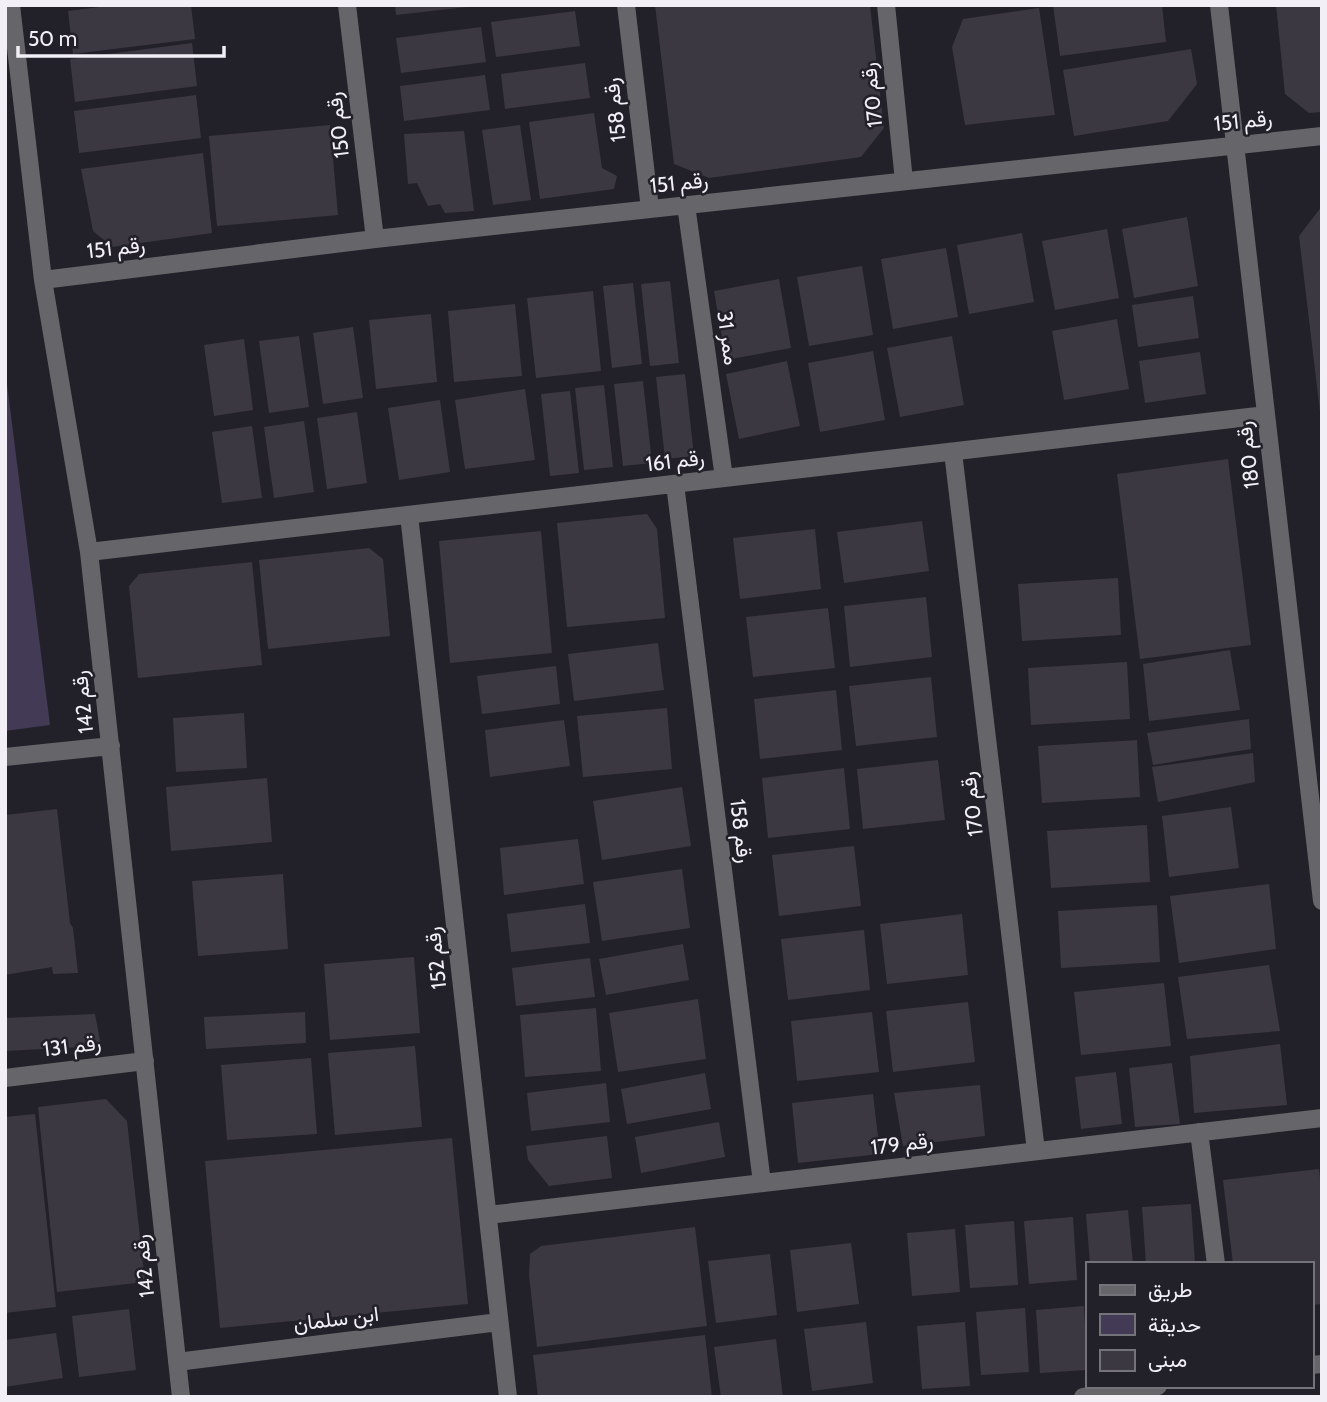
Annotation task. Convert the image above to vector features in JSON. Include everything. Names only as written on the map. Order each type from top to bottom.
[{"type":"street","name":"رقم 142","points":[[11,5],[43,280],[89,552],[181,1397]]},
{"type":"street","name":"رقم 150","points":[[346,5],[375,239]]},
{"type":"street","name":"رقم 158","points":[[626,5],[650,209]]},
{"type":"street","name":"رقم 170","points":[[886,5],[904,181]]},
{"type":"street","name":"رقم 180","points":[[1219,5],[1322,901]]},
{"type":"street","name":"رقم 151","points":[[43,280],[375,239],[1322,136]]},
{"type":"street","name":"ممر 31","points":[[686,205],[724,478]]},
{"type":"street","name":"رقم 161","points":[[89,552],[1266,415]]},
{"type":"street","name":"رقم 170","points":[[953,452],[1037,1151]]},
{"type":"street","name":"رقم 158","points":[[675,484],[762,1183]]},
{"type":"street","name":"رقم 152","points":[[409,515],[508,1397]]},
{"type":"street","points":[[5,757],[111,746]]},
{"type":"street","name":"رقم 131","points":[[5,1077],[145,1060]]},
{"type":"street","name":"رقم 179","points":[[488,1215],[1322,1118]]},
{"type":"street","points":[[1199,1132],[1216,1262]]},
{"type":"street","name":"ابن سلمان","points":[[177,1362],[499,1322]]},
{"type":"street","points":[[1083,1397],[1144,1388]]},
{"type":"green space","points":[[5,368],[50,725],[5,731]]},
{"type":"building","points":[[115,5],[191,5],[195,39],[73,54],[68,11]]},
{"type":"building","points":[[395,5],[466,5],[467,7],[396,15]]},
{"type":"building","points":[[655,5],[870,5],[884,128],[861,157],[709,178],[674,164]]},
{"type":"building","points":[[1053,5],[1162,5],[1166,42],[1060,56]]},
{"type":"building","points":[[1276,5],[1322,5],[1322,112],[1309,113],[1285,94]]},
{"type":"building","points":[[1039,8],[1055,115],[965,125],[952,47],[963,19]]},
{"type":"building","points":[[575,11],[580,46],[496,57],[491,22]]},
{"type":"building","points":[[481,27],[486,62],[401,73],[396,38]]},
{"type":"building","points":[[192,43],[197,86],[75,102],[70,59]]},
{"type":"building","points":[[1191,49],[1197,84],[1168,121],[1074,136],[1063,70]]},
{"type":"building","points":[[585,63],[590,98],[505,109],[501,74]]},
{"type":"building","points":[[485,75],[490,110],[404,121],[400,86]]},
{"type":"building","points":[[196,95],[201,138],[79,153],[74,111]]},
{"type":"building","points":[[594,113],[602,168],[617,176],[614,189],[540,199],[529,122]]},
{"type":"building","points":[[330,125],[338,215],[217,226],[209,136]]},
{"type":"building","points":[[520,125],[531,200],[493,205],[482,130]]},
{"type":"building","points":[[464,131],[474,211],[445,213],[440,204],[428,206],[417,183],[408,184],[404,134]]},
{"type":"building","points":[[203,153],[212,233],[112,247],[93,231],[81,169]]},
{"type":"building","points":[[1322,206],[1322,412],[1320,412],[1299,236]]},
{"type":"building","points":[[1187,217],[1198,286],[1134,298],[1122,229]]},
{"type":"building","points":[[1107,229],[1119,298],[1055,310],[1042,241]]},
{"type":"building","points":[[1022,233],[1034,302],[969,314],[957,245]]},
{"type":"building","points":[[946,248],[958,317],[893,329],[881,259]]},
{"type":"building","points":[[862,266],[873,335],[809,346],[797,277]]},
{"type":"building","points":[[779,279],[791,348],[726,360],[714,291]]},
{"type":"building","points":[[670,281],[679,363],[650,366],[641,284]]},
{"type":"building","points":[[633,283],[642,364],[612,368],[603,286]]},
{"type":"building","points":[[593,291],[601,371],[536,378],[527,298]]},
{"type":"building","points":[[1193,296],[1199,338],[1138,347],[1132,305]]},
{"type":"building","points":[[515,304],[522,376],[454,382],[448,311]]},
{"type":"building","points":[[431,314],[437,382],[376,389],[369,320]]},
{"type":"building","points":[[1117,319],[1129,389],[1064,400],[1052,331]]},
{"type":"building","points":[[353,327],[363,398],[323,404],[313,333]]},
{"type":"building","points":[[299,336],[309,407],[269,413],[259,341]]},
{"type":"building","points":[[952,336],[964,405],[900,417],[887,348]]},
{"type":"building","points":[[244,339],[253,410],[214,416],[204,345]]},
{"type":"building","points":[[873,351],[885,420],[820,432],[808,363]]},
{"type":"building","points":[[1200,352],[1206,394],[1145,403],[1139,361]]},
{"type":"building","points":[[787,361],[800,426],[739,439],[726,374]]},
{"type":"building","points":[[685,374],[694,456],[665,459],[656,377]]},
{"type":"building","points":[[643,381],[652,463],[623,466],[614,384]]},
{"type":"building","points":[[604,385],[613,467],[584,470],[575,388]]},
{"type":"building","points":[[525,389],[535,460],[465,469],[455,400]]},
{"type":"building","points":[[570,391],[579,473],[550,476],[541,394]]},
{"type":"building","points":[[440,400],[450,472],[399,480],[388,408]]},
{"type":"building","points":[[357,412],[367,483],[327,489],[317,418]]},
{"type":"building","points":[[304,421],[314,492],[274,498],[264,427]]},
{"type":"building","points":[[252,426],[262,498],[222,503],[212,432]]},
{"type":"building","points":[[1228,459],[1251,645],[1140,659],[1117,474]]},
{"type":"building","points":[[647,514],[657,529],[665,618],[567,627],[557,523]]},
{"type":"building","points":[[922,521],[929,571],[844,583],[837,532]]},
{"type":"building","points":[[815,529],[821,589],[740,599],[733,538]]},
{"type":"building","points":[[541,531],[552,653],[450,663],[439,541]]},
{"type":"building","points":[[369,548],[383,559],[390,636],[268,649],[259,560]]},
{"type":"building","points":[[252,562],[262,665],[138,678],[129,586],[139,574]]},
{"type":"building","points":[[1118,578],[1121,635],[1022,641],[1018,584]]},
{"type":"building","points":[[926,597],[932,657],[850,667],[844,606]]},
{"type":"building","points":[[828,608],[835,668],[753,677],[746,617]]},
{"type":"building","points":[[658,643],[664,690],[574,701],[568,654]]},
{"type":"building","points":[[1230,650],[1240,710],[1149,721],[1143,664]]},
{"type":"building","points":[[1127,662],[1130,719],[1031,725],[1028,668]]},
{"type":"building","points":[[556,666],[560,704],[482,714],[477,676]]},
{"type":"building","points":[[931,677],[937,737],[856,746],[849,686]]},
{"type":"building","points":[[836,690],[842,750],[760,759],[754,699]]},
{"type":"building","points":[[667,708],[672,769],[583,777],[577,716]]},
{"type":"building","points":[[244,713],[247,768],[176,772],[173,718]]},
{"type":"building","points":[[1249,719],[1251,749],[1153,765],[1147,733]]},
{"type":"building","points":[[564,720],[570,766],[490,777],[485,730]]},
{"type":"building","points":[[1137,740],[1140,797],[1042,803],[1038,746]]},
{"type":"building","points":[[1253,753],[1255,782],[1158,802],[1152,767]]},
{"type":"building","points":[[938,760],[945,820],[863,829],[857,769]]},
{"type":"building","points":[[844,768],[850,829],[768,838],[762,778]]},
{"type":"building","points":[[267,778],[272,842],[171,851],[166,787]]},
{"type":"building","points":[[682,787],[691,846],[602,860],[593,801]]},
{"type":"building","points":[[1231,807],[1239,868],[1169,877],[1162,816]]},
{"type":"building","points":[[57,809],[78,973],[53,974],[52,967],[5,975],[5,815]]},
{"type":"building","points":[[1147,825],[1150,882],[1051,888],[1047,831]]},
{"type":"building","points":[[578,839],[584,884],[504,895],[500,848]]},
{"type":"building","points":[[854,846],[861,906],[779,916],[772,855]]},
{"type":"building","points":[[682,869],[690,928],[602,941],[593,882]]},
{"type":"building","points":[[283,874],[288,949],[198,956],[192,881]]},
{"type":"building","points":[[1269,884],[1276,949],[1179,963],[1170,896]]},
{"type":"building","points":[[585,904],[590,943],[511,952],[507,914]]},
{"type":"building","points":[[1157,905],[1160,962],[1061,968],[1058,911]]},
{"type":"building","points":[[962,914],[968,975],[887,984],[880,924]]},
{"type":"building","points":[[864,930],[870,990],[788,1000],[781,939]]},
{"type":"building","points":[[683,944],[689,980],[606,995],[599,959]]},
{"type":"building","points":[[414,957],[420,1033],[330,1040],[324,964]]},
{"type":"building","points":[[590,958],[595,997],[516,1006],[512,968]]},
{"type":"building","points":[[1269,965],[1280,1031],[1187,1039],[1178,977]]},
{"type":"building","points":[[1164,983],[1171,1046],[1081,1055],[1074,992]]},
{"type":"building","points":[[698,999],[706,1059],[618,1072],[609,1013]]},
{"type":"building","points":[[968,1002],[975,1062],[893,1072],[886,1011]]},
{"type":"building","points":[[596,1008],[601,1071],[525,1077],[520,1015]]},
{"type":"building","points":[[305,1012],[306,1043],[206,1049],[204,1017]]},
{"type":"building","points":[[872,1012],[879,1072],[797,1081],[791,1021]]},
{"type":"building","points":[[95,1014],[101,1046],[5,1051],[5,1018]]},
{"type":"building","points":[[1280,1044],[1287,1105],[1194,1113],[1190,1056]]},
{"type":"building","points":[[415,1046],[422,1127],[335,1135],[328,1053]]},
{"type":"building","points":[[311,1058],[317,1134],[227,1140],[221,1065]]},
{"type":"building","points":[[1172,1063],[1180,1124],[1135,1127],[1129,1068]]},
{"type":"building","points":[[1116,1072],[1122,1124],[1081,1129],[1075,1077]]},
{"type":"building","points":[[705,1073],[711,1109],[627,1124],[621,1089]]},
{"type":"building","points":[[606,1083],[610,1122],[531,1131],[527,1093]]},
{"type":"building","points":[[980,1085],[985,1136],[903,1146],[894,1093]]},
{"type":"building","points":[[873,1094],[880,1154],[798,1163],[792,1103]]},
{"type":"building","points":[[106,1099],[127,1121],[145,1282],[57,1292],[38,1107]]},
{"type":"building","points":[[35,1114],[56,1307],[5,1313],[5,1117]]},
{"type":"building","points":[[719,1122],[725,1157],[641,1173],[635,1137]]},
{"type":"building","points":[[607,1136],[612,1178],[549,1186],[528,1160],[526,1146]]},
{"type":"building","points":[[452,1138],[468,1304],[220,1328],[205,1161]]},
{"type":"building","points":[[1319,1169],[1322,1197],[1322,1304],[1313,1305],[1313,1262],[1233,1262],[1223,1180]]},
{"type":"building","points":[[1191,1204],[1195,1262],[1146,1262],[1142,1207]]},
{"type":"building","points":[[1128,1210],[1133,1262],[1090,1262],[1086,1214]]},
{"type":"building","points":[[1073,1217],[1077,1280],[1029,1284],[1024,1221]]},
{"type":"building","points":[[1014,1221],[1018,1285],[970,1288],[965,1225]]},
{"type":"building","points":[[695,1227],[707,1326],[537,1347],[529,1275],[530,1254],[541,1246]]},
{"type":"building","points":[[955,1229],[960,1292],[912,1296],[907,1233]]},
{"type":"building","points":[[851,1243],[859,1304],[797,1312],[790,1250]]},
{"type":"building","points":[[770,1254],[777,1315],[716,1323],[708,1261]]},
{"type":"building","points":[[1084,1306],[1086,1370],[1040,1373],[1036,1310]]},
{"type":"building","points":[[1025,1308],[1029,1372],[981,1375],[976,1312]]},
{"type":"building","points":[[129,1309],[136,1370],[79,1377],[72,1316]]},
{"type":"building","points":[[866,1322],[873,1383],[812,1391],[804,1329]]},
{"type":"building","points":[[965,1322],[970,1386],[922,1389],[917,1326]]},
{"type":"building","points":[[56,1333],[63,1378],[5,1387],[5,1340]]},
{"type":"building","points":[[705,1335],[712,1397],[538,1397],[533,1355]]},
{"type":"building","points":[[776,1339],[783,1397],[721,1397],[714,1347]]}]
